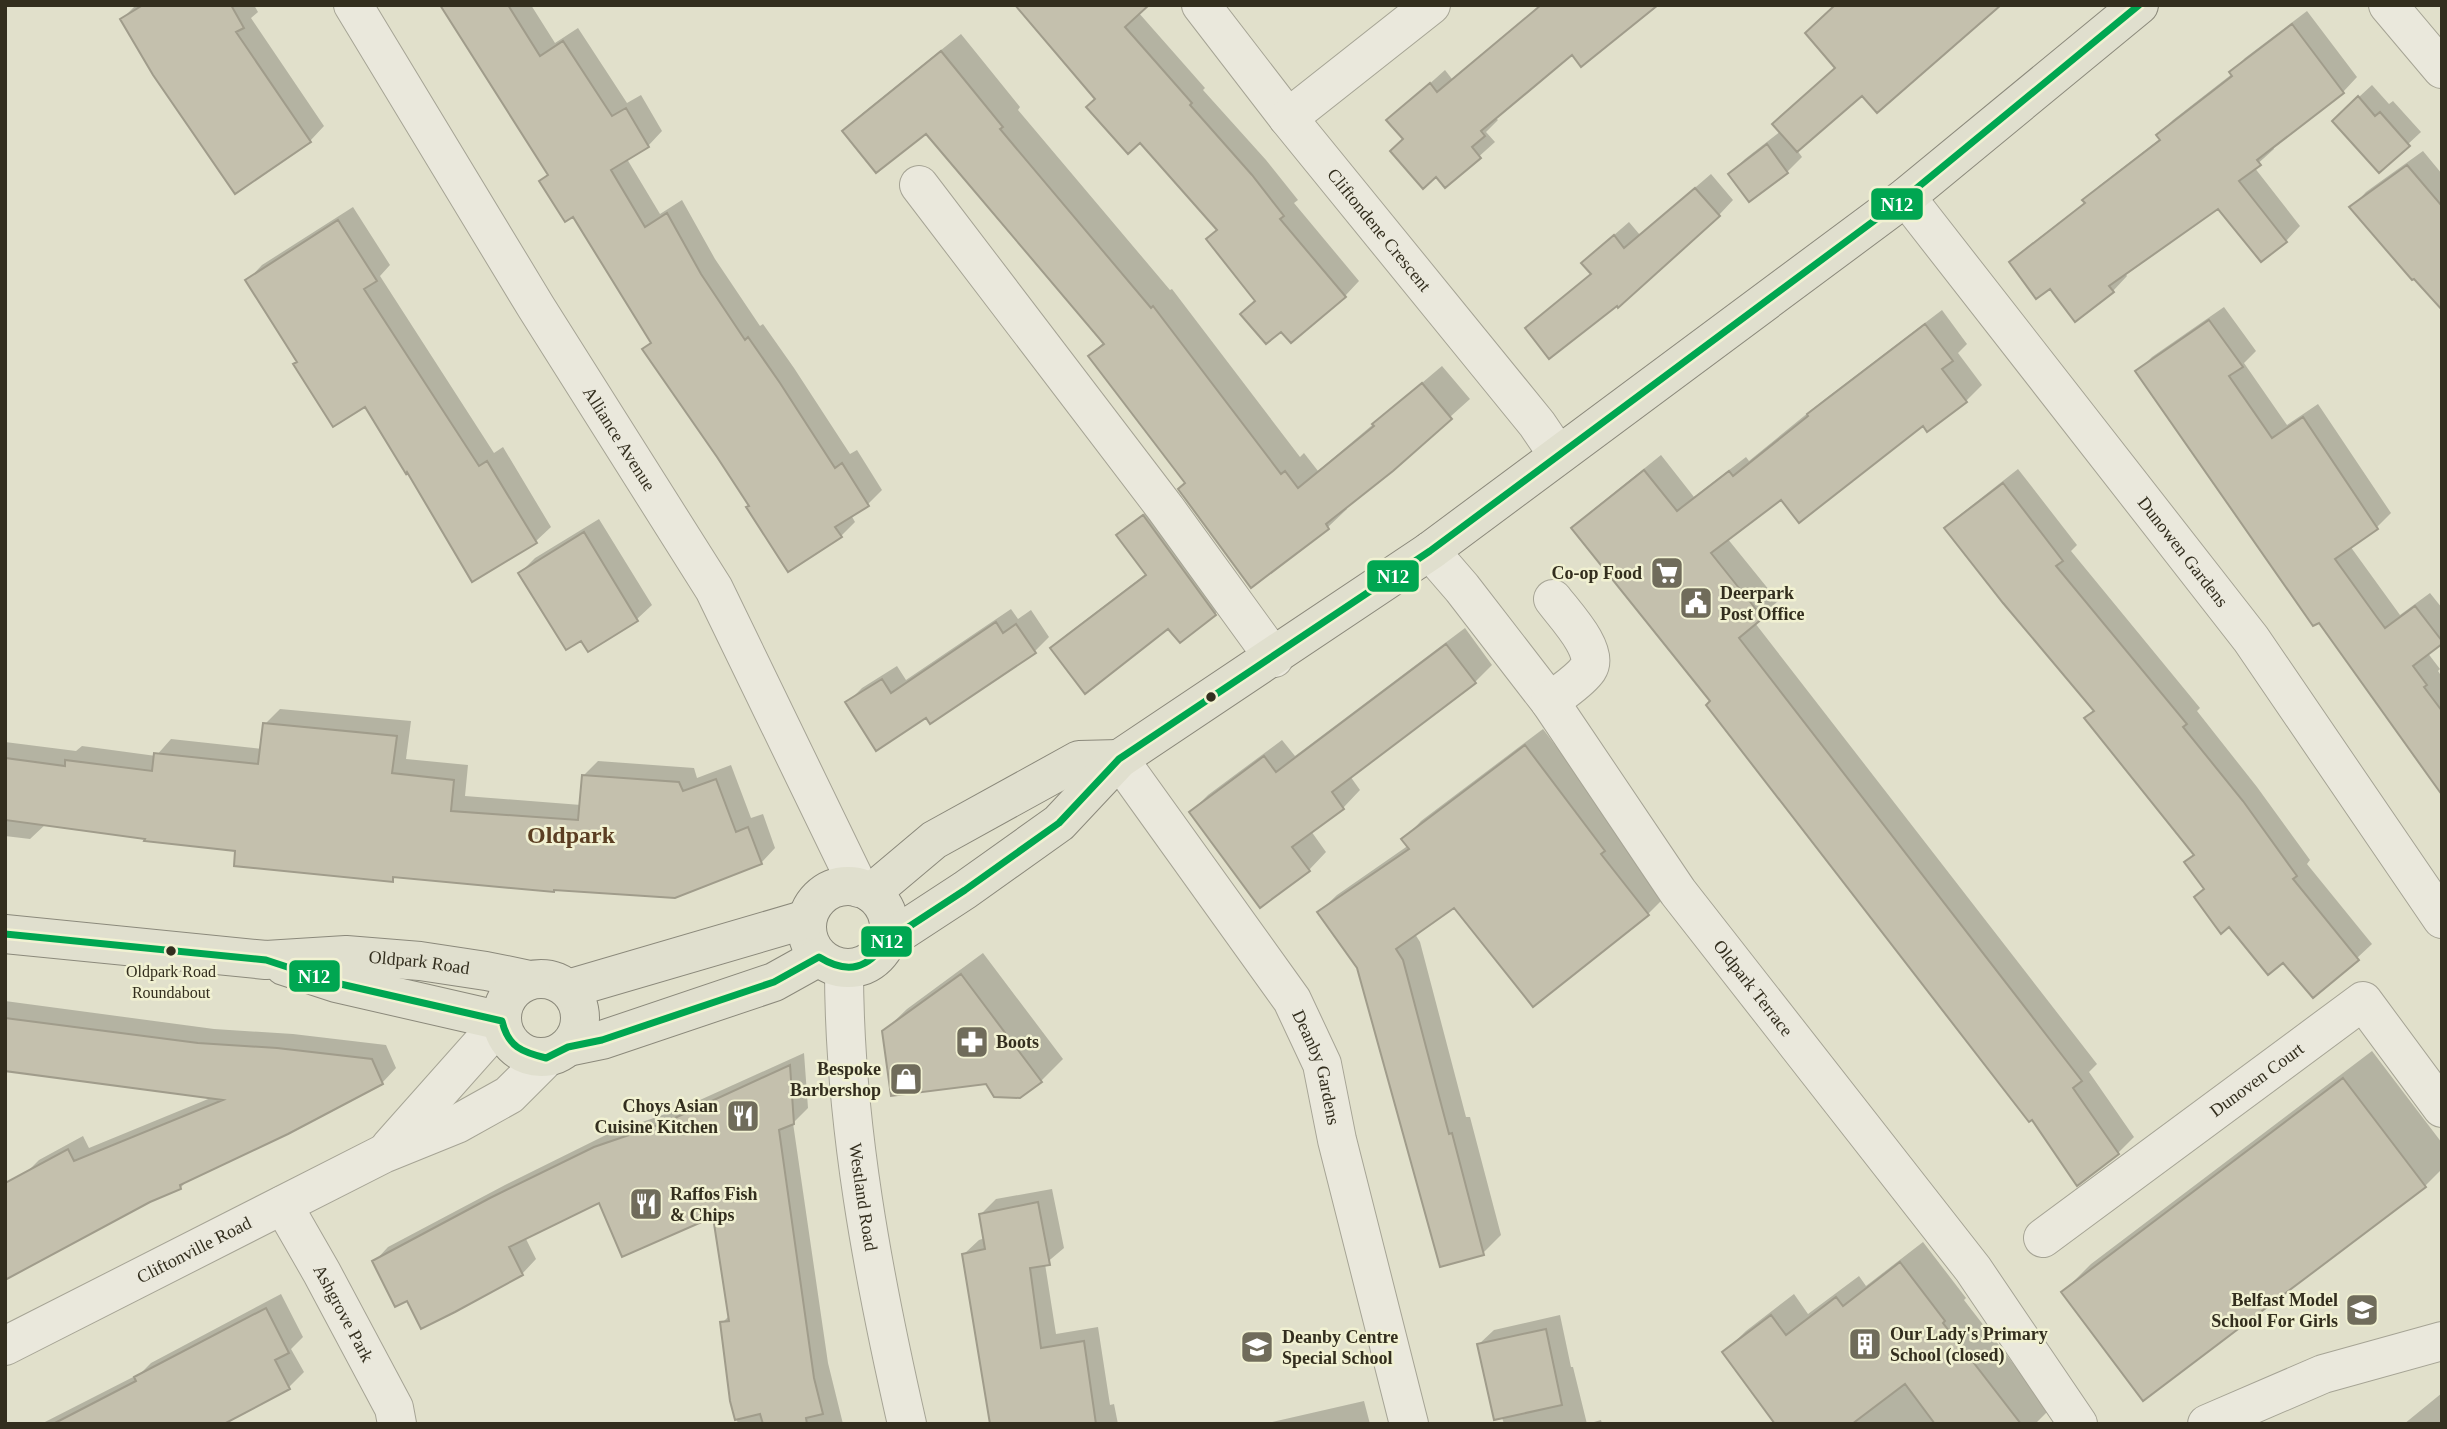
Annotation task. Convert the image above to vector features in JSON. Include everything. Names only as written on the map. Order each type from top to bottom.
[{"type":"main road","points":[[887,941],[1059,823],[1119,759],[1430,551],[1906,197],[2138,5]]},
{"type":"main road","points":[[865,890],[934,840],[1079,760],[1119,759]]},
{"type":"main road","points":[[557,1052],[575,1037],[580,1025],[576,1000],[568,989],[556,982],[530,980],[518,986],[503,1007],[502,1021],[505,1034],[522,1052],[557,1052],[603,1040],[831,963],[858,968],[870,962],[880,953],[887,941],[890,927],[881,902],[865,890],[845,886],[833,889],[821,896],[807,919],[811,945],[831,963]]},
{"type":"main road","points":[[568,989],[807,919]]},
{"type":"main road","name":"Oldpark Road","points":[[5,934],[266,960],[346,955],[420,961],[530,980]]},
{"type":"main road","name":"Oldpark Road","points":[[266,960],[335,983],[502,1021]]},
{"type":"street","name":"Alliance Avenue","points":[[353,5],[536,307],[715,589],[865,890]]},
{"type":"street","name":"Cliftondene Crescent","points":[[1201,5],[1287,118],[1537,424],[1558,455]]},
{"type":"street","points":[[1287,118],[1431,5]]},
{"type":"street","points":[[2388,5],[2442,69]]},
{"type":"street","points":[[919,185],[1166,509],[1274,657]]},
{"type":"street","name":"Dunowen Gardens","points":[[1906,197],[2251,639],[2442,919]]},
{"type":"street","name":"Oldpark Terrace","points":[[1430,551],[1471,599],[1549,702],[1678,892],[1973,1269],[2078,1424]]},
{"type":"street","points":[[1549,702],[1587,671],[1592,661],[1590,650],[1553,599]]},
{"type":"street","name":"Deanby Gardens","points":[[1119,759],[1292,1000],[1322,1064],[1337,1139],[1409,1424]]},
{"type":"street","name":"Westland Road","points":[[831,963],[844,1028],[853,1130],[872,1253],[907,1424]]},
{"type":"street","name":"Dunoven Court","points":[[2043,1238],[2363,1001],[2442,1108]]},
{"type":"street","name":"Cliftonville Road","points":[[383,1154],[502,1021]]},
{"type":"street","name":"Cliftonville Road","points":[[5,1346],[383,1154],[457,1124],[509,1095],[557,1052]]},
{"type":"street","name":"Ashgrove Park","points":[[283,1205],[323,1273],[394,1408],[397,1424]]},
{"type":"street","points":[[2209,1423],[2323,1374],[2442,1341]]},
{"type":"building","points":[[143,5],[231,5],[244,28],[236,32],[311,142],[235,194],[153,75],[120,19]]},
{"type":"building","points":[[440,5],[508,5],[540,56],[563,41],[612,116],[626,108],[649,147],[611,170],[645,227],[667,213],[701,274],[745,340],[748,337],[835,468],[842,463],[869,506],[835,527],[842,537],[788,572],[717,457],[642,349],[651,343],[573,217],[565,222],[539,181],[548,175]]},
{"type":"building","points":[[1015,5],[1149,5],[1125,27],[1252,175],[1284,216],[1280,219],[1346,297],[1291,343],[1281,332],[1266,344],[1240,314],[1255,301],[1206,239],[1217,230],[1140,143],[1128,154],[1086,107],[1095,99]]},
{"type":"building","points":[[1541,5],[1658,5],[1581,67],[1572,55],[1481,131],[1485,136],[1472,147],[1481,158],[1445,188],[1436,177],[1423,189],[1390,151],[1403,139],[1386,120],[1430,83],[1437,92]]},
{"type":"building","points":[[1835,5],[2001,5],[1877,113],[1862,96],[1797,152],[1772,124],[1835,68],[1805,33]]},
{"type":"building","points":[[2292,24],[2344,93],[2257,160],[2261,165],[2239,181],[2287,242],[2261,262],[2218,209],[2109,286],[2114,292],[2075,322],[2050,289],[2036,299],[2009,262],[2085,203],[2082,200],[2160,140],[2156,135],[2232,76],[2229,72]]},
{"type":"building","points":[[941,51],[1003,127],[1000,129],[1151,308],[1153,306],[1281,474],[1285,471],[1298,488],[1422,383],[1452,419],[1393,471],[1326,524],[1329,529],[1251,588],[1178,489],[1185,483],[1088,356],[1104,344],[926,134],[876,173],[842,131]]},
{"type":"building","points":[[2358,96],[2375,116],[2380,112],[2410,146],[2379,173],[2332,121]]},
{"type":"building","points":[[1767,144],[1788,173],[1749,202],[1728,174]]},
{"type":"building","points":[[2407,165],[2442,206],[2442,310],[2414,279],[2412,280],[2349,207]]},
{"type":"building","points":[[1695,188],[1720,216],[1618,308],[1617,306],[1549,359],[1525,328],[1591,274],[1581,263],[1614,235],[1624,248]]},
{"type":"building","points":[[338,220],[377,281],[364,289],[479,466],[487,461],[537,543],[472,582],[365,407],[333,427],[293,364],[297,362],[245,280]]},
{"type":"building","points":[[2209,320],[2243,367],[2229,376],[2272,438],[2303,417],[2378,529],[2335,559],[2376,616],[2385,628],[2415,606],[2442,641],[2442,644],[2413,666],[2427,685],[2424,687],[2442,711],[2442,795],[2319,623],[2313,626],[2135,371]]},
{"type":"building","points":[[1925,324],[1953,361],[1942,369],[1967,402],[1927,432],[1923,426],[1799,523],[1781,500],[1711,553],[1763,618],[1739,638],[2082,1081],[2073,1088],[2119,1154],[2077,1186],[2032,1120],[2029,1122],[1706,705],[1710,701],[1571,528],[1644,470],[1677,511],[1729,471],[1733,476],[1808,416],[1807,414]]},
{"type":"building","points":[[2003,483],[2063,561],[2056,566],[2187,724],[2183,727],[2243,801],[2297,876],[2293,879],[2359,960],[2313,998],[2283,963],[2268,975],[2229,927],[2221,934],[2194,897],[2204,889],[2184,862],[2194,855],[2084,718],[2094,711],[1944,528]]},
{"type":"building","points":[[1143,515],[1216,615],[1180,643],[1168,629],[1085,694],[1050,648],[1146,575],[1116,535]]},
{"type":"building","points":[[584,532],[638,621],[588,652],[581,641],[566,650],[518,573]]},
{"type":"building","points":[[996,622],[1003,633],[1016,624],[1036,653],[930,724],[926,718],[876,751],[845,702],[882,679],[891,693]]},
{"type":"building","points":[[1446,644],[1476,683],[1332,792],[1344,809],[1292,847],[1310,871],[1260,908],[1189,812],[1264,756],[1276,772]]},
{"type":"building","points":[[263,723],[397,736],[392,773],[454,780],[451,811],[578,820],[582,775],[679,782],[683,791],[716,779],[736,832],[748,827],[762,864],[675,898],[554,892],[393,877],[393,882],[234,866],[235,851],[144,841],[145,839],[5,820],[5,758],[65,766],[65,760],[152,771],[154,753],[258,764]]},
{"type":"building","points":[[1525,745],[1605,851],[1601,854],[1649,915],[1533,1007],[1454,908],[1396,949],[1403,960],[1484,1255],[1440,1267],[1357,968],[1317,912],[1409,849],[1401,839]]},
{"type":"building","name":"Boots","points":[[961,974],[1042,1082],[1020,1098],[994,1097],[986,1084],[891,1096],[882,1031]]},
{"type":"building","points":[[5,1018],[198,1043],[277,1048],[372,1059],[383,1084],[288,1134],[180,1185],[181,1189],[150,1202],[5,1280],[5,1183],[68,1149],[74,1161],[223,1100],[5,1071]]},
{"type":"building","points":[[790,1065],[794,1124],[779,1130],[814,1378],[823,1414],[806,1418],[807,1424],[763,1424],[760,1414],[735,1420],[720,1322],[729,1321],[713,1217],[622,1257],[599,1203],[509,1247],[523,1275],[455,1312],[421,1329],[407,1301],[395,1307],[372,1261],[490,1198],[594,1147],[664,1123]]},
{"type":"building","points":[[2343,1078],[2426,1187],[2143,1401],[2061,1292]]},
{"type":"building","points":[[1038,1202],[1050,1265],[1030,1268],[1041,1348],[1084,1341],[1096,1424],[990,1424],[962,1254],[985,1249],[979,1214]]},
{"type":"building","name":"Our Lady's Primary School (closed)","points":[[1900,1262],[2021,1424],[1935,1424],[1905,1384],[1852,1424],[1775,1424],[1722,1352],[1771,1315],[1786,1335],[1836,1297],[1843,1306]]},
{"type":"building","points":[[266,1308],[289,1353],[275,1360],[290,1389],[224,1424],[53,1424],[136,1381],[134,1377]]},
{"type":"building","points":[[1546,1329],[1562,1405],[1494,1420],[1477,1344]]},
{"type":"transit line","name":"N12","points":[[5,934],[266,960],[336,983],[502,1021],[512,1043],[546,1058],[568,1047],[602,1040],[774,982],[819,957],[839,966],[865,963],[887,941],[1059,823],[1119,759],[1430,551],[1906,197],[2139,5]]},
{"type":"place","name":"Co-op Food","points":[[1667,573]]},
{"type":"place","name":"Deerpark Post Office","points":[[1696,603]]},
{"type":"place","name":"Oldpark Road Roundabout","points":[[171,951]]},
{"type":"place","name":"Boots","points":[[972,1042]]},
{"type":"place","name":"Bespoke Barbershop","points":[[906,1079]]},
{"type":"place","name":"Choys Asian Cuisine Kitchen","points":[[743,1116]]},
{"type":"place","name":"Raffos Fish & Chips","points":[[646,1204]]},
{"type":"place","name":"Belfast Model School For Girls","points":[[2362,1310]]},
{"type":"place","name":"Our Lady's Primary School (closed)","points":[[1865,1344]]},
{"type":"place","name":"Deanby Centre Special School","points":[[1257,1347]]},
{"type":"district","name":"Oldpark","points":[[571,835]]}]
